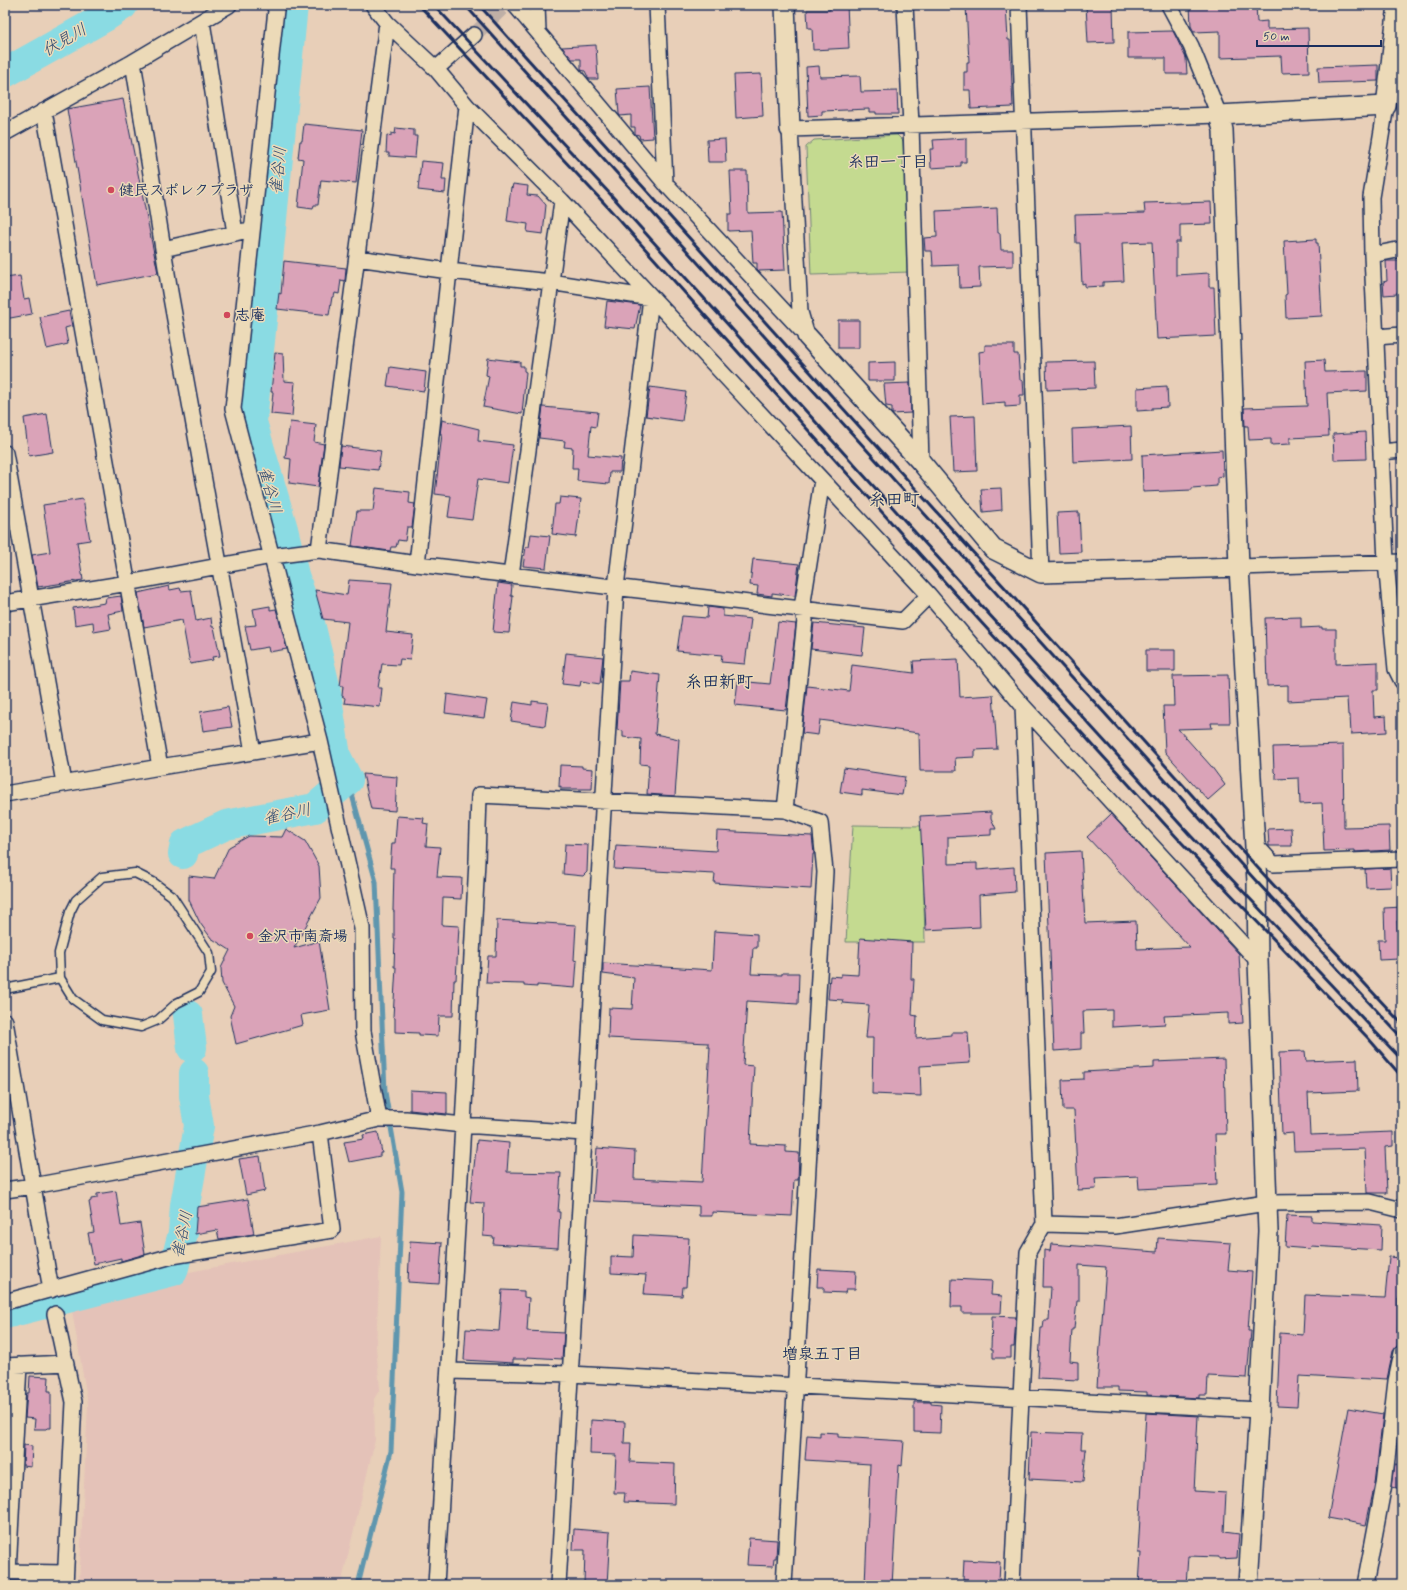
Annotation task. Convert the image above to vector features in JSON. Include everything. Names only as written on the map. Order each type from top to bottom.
[{"type":"street","points":[[5,133],[133,62],[229,5]]},
{"type":"street","points":[[274,5],[276,10],[233,409],[275,556],[320,741],[362,928],[363,1031],[383,1119]]},
{"type":"street","points":[[374,5],[387,23],[436,69],[467,106],[562,201],[929,595],[1023,706],[1258,961]]},
{"type":"street","points":[[537,5],[538,32]]},
{"type":"street","points":[[657,5],[665,183]]},
{"type":"street","points":[[785,5],[800,312],[807,336]]},
{"type":"street","points":[[905,5],[911,125],[921,462]]},
{"type":"street","points":[[1019,5],[1042,573]]},
{"type":"street","points":[[1169,5],[1191,46],[1219,115],[1223,130],[1239,567],[1255,844],[1268,1231],[1248,1585]]},
{"type":"street","points":[[1398,5],[1386,106],[1371,197],[1372,255],[1386,562],[1396,669],[1402,681]]},
{"type":"street","points":[[508,6],[538,32],[665,183],[921,462],[993,549],[1042,573],[1402,562]]},
{"type":"street","points":[[202,22],[235,233]]},
{"type":"street","points":[[319,550],[387,23]]},
{"type":"street","points":[[436,69],[474,35]]},
{"type":"street","points":[[133,62],[163,249],[253,752]]},
{"type":"street","points":[[417,564],[467,106]]},
{"type":"street","points":[[790,129],[1024,120],[1219,115],[1386,106]]},
{"type":"street","points":[[44,111],[160,767]]},
{"type":"street","points":[[511,575],[562,201]]},
{"type":"street","points":[[163,249],[253,230]]},
{"type":"street","points":[[1372,255],[1402,249]]},
{"type":"street","points":[[357,258],[449,271],[550,282],[651,298]]},
{"type":"street","points":[[558,1585],[616,587],[651,298]]},
{"type":"street","points":[[1376,337],[1402,335]]},
{"type":"street","points":[[1381,452],[1402,450]]},
{"type":"street","points":[[5,453],[64,783]]},
{"type":"street","points":[[785,810],[805,620],[802,608],[822,480]]},
{"type":"street","points":[[5,603],[128,583],[275,556],[319,550],[417,564],[903,621],[929,595]]},
{"type":"street","points":[[1012,1585],[1028,1252],[1044,1224],[1023,706]]},
{"type":"street","points":[[5,794],[320,741]]},
{"type":"street","points":[[436,1585],[463,1125],[479,795],[785,810],[820,822],[825,872],[784,1585]]},
{"type":"street","points":[[1255,844],[1273,864],[1402,859]]},
{"type":"street","points":[[5,1021],[11,1092],[33,1186],[51,1290]]},
{"type":"street","points":[[5,1190],[320,1134],[383,1119],[406,1119],[463,1125],[584,1133]]},
{"type":"street","points":[[5,1302],[172,1256],[332,1230],[320,1134]]},
{"type":"street","points":[[1044,1224],[1115,1226],[1266,1202],[1370,1202],[1402,1210]]},
{"type":"street","points":[[55,1314],[66,1363],[74,1402],[65,1579],[6,1572],[12,1366],[66,1363]]},
{"type":"street","points":[[1365,1585],[1384,1484],[1396,1381],[1402,1353]]},
{"type":"street","points":[[449,1372],[570,1374],[1259,1410]]},
{"type":"lane","points":[[135,873],[153,882],[172,896],[209,953],[211,972],[199,992],[177,1002],[158,1020],[141,1028],[102,1020],[73,999],[60,978],[59,953],[70,912],[76,900],[102,877],[135,873]]},
{"type":"lane","points":[[5,989],[60,978]]},
{"type":"shaded area","points":[[381,1236],[376,1347],[380,1389],[374,1399],[375,1440],[341,1585],[79,1585],[88,1404],[71,1305],[189,1272]]},
{"type":"green space","points":[[897,135],[903,141],[910,272],[811,275],[806,147],[814,140]]},
{"type":"green space","points":[[853,825],[922,826],[925,942],[846,942]]},
{"type":"building","points":[[830,5],[847,5],[849,48],[813,50],[812,28],[808,28],[807,10],[830,10]]},
{"type":"building","points":[[966,5],[1006,5],[1008,40],[1010,40],[1013,107],[971,109],[970,90],[964,90],[964,72],[967,72],[967,62],[969,62]]},
{"type":"building","points":[[1086,5],[1113,5],[1114,42],[1088,43]]},
{"type":"building","points":[[1190,5],[1256,5],[1257,22],[1267,21],[1267,29],[1308,28],[1309,72],[1282,73],[1281,56],[1220,58],[1220,31],[1194,32],[1191,26]]},
{"type":"building","points":[[1173,31],[1186,58],[1187,74],[1166,74],[1166,58],[1128,58],[1128,32]]},
{"type":"building","points":[[596,45],[598,79],[589,79],[585,71],[581,70],[581,59],[572,59],[562,47]]},
{"type":"building","points":[[1378,65],[1378,81],[1319,83],[1318,67]]},
{"type":"building","points":[[819,66],[820,77],[860,76],[861,92],[897,91],[898,114],[876,114],[876,112],[869,112],[869,109],[822,111],[822,115],[808,116],[806,67]]},
{"type":"building","points":[[761,74],[763,116],[736,118],[734,75]]},
{"type":"building","points":[[650,87],[653,138],[640,139],[639,135],[635,134],[635,127],[631,127],[631,115],[620,116],[619,114],[617,89]]},
{"type":"building","name":"健民スポレクプラザ","points":[[123,99],[158,273],[97,285],[67,109]]},
{"type":"building","points":[[304,124],[362,130],[356,183],[321,180],[318,205],[314,205],[313,209],[298,207],[303,159],[298,158]]},
{"type":"building","points":[[396,128],[414,130],[414,136],[417,136],[415,158],[389,156],[389,153],[386,153],[387,135],[391,136],[391,133],[395,134]]},
{"type":"building","points":[[966,138],[966,162],[961,162],[961,166],[931,168],[930,149],[934,149],[933,140]]},
{"type":"building","points":[[725,139],[726,162],[708,162],[707,140]]},
{"type":"building","points":[[421,161],[444,163],[442,180],[446,180],[445,193],[418,190]]},
{"type":"building","points":[[730,171],[747,171],[748,213],[782,212],[785,270],[759,271],[757,269],[757,263],[753,263],[751,230],[728,231],[728,214],[732,214]]},
{"type":"building","points":[[513,184],[528,186],[527,195],[538,196],[546,205],[543,234],[527,232],[528,224],[507,221],[511,187],[512,188]]},
{"type":"building","points":[[1211,202],[1212,224],[1180,225],[1180,242],[1176,242],[1176,275],[1209,273],[1209,287],[1214,287],[1216,336],[1157,339],[1152,242],[1122,243],[1124,281],[1103,282],[1103,286],[1085,287],[1085,283],[1082,284],[1080,243],[1076,243],[1075,215],[1145,213],[1144,203]]},
{"type":"building","points":[[997,208],[998,233],[1000,233],[1001,250],[1013,250],[1013,266],[979,267],[980,287],[960,288],[959,265],[933,266],[932,251],[925,251],[924,238],[937,237],[936,211]]},
{"type":"building","points":[[1316,239],[1316,243],[1318,243],[1322,316],[1286,318],[1285,295],[1287,294],[1284,241]]},
{"type":"building","points":[[284,261],[346,268],[345,281],[341,280],[339,294],[335,293],[334,297],[332,297],[329,315],[277,309],[279,293],[281,294]]},
{"type":"building","points":[[1386,261],[1402,261],[1402,291],[1397,292],[1397,294],[1384,295],[1383,282],[1387,281]]},
{"type":"building","points":[[20,276],[24,299],[29,298],[32,314],[5,319],[5,278]]},
{"type":"building","points":[[607,301],[640,305],[635,329],[604,326]]},
{"type":"building","points":[[69,311],[72,326],[65,328],[68,344],[47,349],[40,317]]},
{"type":"building","points":[[838,320],[859,320],[859,348],[838,348]]},
{"type":"building","points":[[985,345],[1014,345],[1014,354],[1018,354],[1020,380],[1023,380],[1024,395],[1020,395],[1020,406],[1005,407],[1005,402],[982,404],[979,352],[985,351]]},
{"type":"building","points":[[275,353],[283,354],[284,381],[295,382],[292,416],[271,414],[273,392],[271,392]]},
{"type":"building","points":[[488,358],[520,362],[520,366],[524,366],[524,371],[526,372],[522,414],[483,407],[489,376],[486,375]]},
{"type":"building","points":[[1324,360],[1325,372],[1367,371],[1367,391],[1327,393],[1329,436],[1290,438],[1290,444],[1271,445],[1271,439],[1249,440],[1248,426],[1245,426],[1244,408],[1307,406],[1305,361]]},
{"type":"building","points":[[1094,361],[1095,388],[1047,390],[1046,362]]},
{"type":"building","points":[[895,362],[895,381],[868,381],[868,363]]},
{"type":"building","points":[[390,367],[426,372],[424,391],[387,386]]},
{"type":"building","points":[[910,383],[911,413],[892,414],[892,407],[886,406],[884,384]]},
{"type":"building","points":[[1167,386],[1168,407],[1137,411],[1137,388]]},
{"type":"building","points":[[650,387],[686,392],[682,421],[646,416]]},
{"type":"building","points":[[543,407],[598,412],[596,427],[591,426],[588,455],[621,458],[620,472],[610,472],[609,484],[577,481],[578,468],[572,468],[573,448],[564,447],[565,441],[539,438]]},
{"type":"building","points":[[47,414],[53,452],[29,456],[24,418]]},
{"type":"building","points":[[975,416],[977,471],[953,472],[950,417]]},
{"type":"building","points":[[442,420],[479,429],[478,441],[513,445],[508,483],[478,479],[472,520],[448,517],[451,496],[435,494],[442,434],[440,434]]},
{"type":"building","points":[[290,422],[316,425],[314,442],[324,444],[318,487],[289,483],[291,459],[285,458]]},
{"type":"building","points":[[1131,426],[1132,459],[1073,462],[1072,429]]},
{"type":"building","points":[[1365,432],[1366,459],[1334,460],[1333,434]]},
{"type":"building","points":[[341,446],[381,451],[378,470],[339,466]]},
{"type":"building","points":[[1222,450],[1223,476],[1217,477],[1217,486],[1192,488],[1192,490],[1143,492],[1142,455]]},
{"type":"building","points":[[376,488],[410,492],[409,503],[415,504],[412,527],[407,527],[405,541],[398,540],[396,547],[391,547],[390,551],[352,546],[357,511],[373,511]]},
{"type":"building","points":[[1001,488],[1002,510],[983,512],[981,489]]},
{"type":"building","points":[[560,497],[581,499],[576,537],[552,534],[555,504],[559,504]]},
{"type":"building","points":[[83,499],[90,540],[77,542],[83,580],[38,587],[32,555],[50,552],[43,505]]},
{"type":"building","points":[[1079,512],[1081,552],[1059,553],[1057,513]]},
{"type":"building","points":[[531,534],[550,536],[546,568],[523,566],[526,547],[529,547]]},
{"type":"building","points":[[753,559],[799,564],[795,596],[772,593],[772,596],[757,594],[758,586],[750,585]]},
{"type":"building","points":[[349,580],[392,583],[386,632],[413,635],[410,660],[400,659],[399,665],[382,664],[378,688],[382,688],[380,707],[344,703],[345,698],[342,696],[343,686],[340,686],[348,622],[323,619],[315,590],[347,595]]},
{"type":"building","points":[[498,583],[512,585],[511,596],[513,596],[509,633],[493,632]]},
{"type":"building","points":[[169,586],[170,590],[180,588],[181,591],[191,590],[196,621],[211,618],[220,656],[212,657],[213,660],[190,664],[182,620],[144,627],[138,593]]},
{"type":"building","points":[[121,596],[123,611],[108,614],[111,629],[94,632],[93,622],[75,625],[73,608],[105,603],[106,598]]},
{"type":"building","points":[[270,606],[270,610],[276,609],[287,649],[269,652],[268,647],[250,650],[245,626],[256,625],[253,609]]},
{"type":"building","points":[[708,607],[723,609],[723,616],[751,619],[745,664],[721,662],[722,655],[677,651],[682,616],[707,618]]},
{"type":"building","points":[[1301,617],[1301,628],[1322,627],[1322,629],[1336,629],[1336,664],[1378,662],[1378,690],[1373,690],[1374,717],[1386,716],[1387,732],[1351,734],[1347,698],[1288,701],[1288,685],[1267,686],[1265,618]]},
{"type":"building","points":[[778,622],[796,624],[786,710],[735,705],[738,681],[770,684]]},
{"type":"building","points":[[814,623],[865,628],[862,655],[811,649]]},
{"type":"building","points":[[1146,650],[1175,650],[1175,671],[1146,671]]},
{"type":"building","points":[[566,653],[603,657],[600,684],[581,681],[580,686],[562,684]]},
{"type":"building","points":[[958,659],[960,697],[993,695],[997,749],[975,750],[975,757],[955,758],[956,771],[920,771],[919,733],[820,720],[818,735],[802,733],[807,686],[849,691],[852,665],[914,673],[913,661]]},
{"type":"building","points":[[630,671],[660,675],[655,734],[679,739],[675,796],[647,794],[649,765],[640,764],[641,739],[623,737],[623,731],[617,730],[620,681],[629,681]]},
{"type":"building","points":[[1228,675],[1230,723],[1211,723],[1212,728],[1178,729],[1211,766],[1225,785],[1208,800],[1165,752],[1163,706],[1174,706],[1173,676]]},
{"type":"building","points":[[447,694],[487,700],[484,718],[445,713]]},
{"type":"building","points":[[532,701],[548,703],[545,726],[511,721],[514,702],[532,705]]},
{"type":"building","points":[[228,707],[232,727],[203,731],[200,712]]},
{"type":"building","points":[[1343,745],[1344,827],[1389,826],[1390,850],[1355,852],[1355,850],[1324,851],[1322,803],[1300,804],[1299,778],[1276,779],[1276,774],[1274,772],[1273,747]]},
{"type":"building","points":[[560,765],[582,766],[582,768],[593,769],[592,789],[561,789],[561,786],[559,787]]},
{"type":"building","points":[[844,768],[905,777],[902,795],[862,790],[862,795],[840,792]]},
{"type":"building","points":[[363,774],[397,777],[395,811],[371,809]]},
{"type":"building","points":[[991,812],[991,818],[996,829],[991,829],[991,835],[948,837],[948,864],[977,863],[977,870],[1014,867],[1015,892],[979,895],[980,927],[926,930],[920,816]]},
{"type":"building","points":[[1111,814],[1239,954],[1243,1023],[1228,1024],[1228,1013],[1164,1016],[1165,1024],[1112,1027],[1112,1010],[1083,1011],[1084,1033],[1081,1033],[1081,1049],[1054,1051],[1046,853],[1081,851],[1085,923],[1136,921],[1137,949],[1190,947],[1087,837]]},
{"type":"building","points":[[397,816],[424,818],[423,823],[428,824],[426,846],[440,847],[437,877],[462,878],[461,899],[443,898],[442,925],[459,926],[456,980],[454,980],[453,1016],[439,1016],[438,1036],[419,1035],[419,1033],[395,1032],[395,1018],[393,1017],[396,967],[394,967],[394,868],[390,868],[392,843],[395,843]]},
{"type":"building","points":[[1291,828],[1292,846],[1269,846],[1268,829]]},
{"type":"building","name":"金沢市南斎場","points":[[286,829],[305,841],[319,866],[321,898],[294,948],[319,941],[330,1010],[301,1015],[303,1025],[236,1044],[230,1016],[234,1006],[222,983],[221,968],[230,950],[211,938],[200,923],[189,900],[189,876],[214,879],[229,847],[249,836],[282,837]]},
{"type":"building","points":[[717,831],[812,836],[814,854],[811,889],[714,883],[715,874],[614,869],[616,845],[716,851]]},
{"type":"building","points":[[565,844],[588,845],[587,872],[583,876],[563,874]]},
{"type":"building","points":[[1390,868],[1391,887],[1366,888],[1365,869]]},
{"type":"building","points":[[1402,907],[1402,920],[1397,921],[1399,959],[1379,960],[1378,940],[1385,940],[1384,908]]},
{"type":"building","points":[[497,920],[576,925],[574,960],[577,961],[575,988],[486,983],[488,956],[496,956]]},
{"type":"building","points":[[714,931],[757,934],[757,948],[753,948],[751,974],[782,975],[782,973],[799,973],[798,1004],[747,1001],[743,1065],[754,1066],[750,1144],[786,1146],[786,1152],[799,1153],[798,1180],[794,1180],[792,1216],[712,1212],[712,1216],[699,1216],[699,1206],[593,1201],[597,1148],[635,1151],[634,1179],[702,1182],[710,1047],[708,1047],[708,1043],[608,1038],[609,1008],[632,1009],[634,978],[603,974],[603,963],[712,970]]},
{"type":"building","points":[[860,938],[912,942],[911,979],[914,979],[912,1015],[917,1016],[916,1038],[952,1035],[952,1032],[968,1032],[970,1063],[920,1066],[921,1096],[872,1094],[873,1038],[866,1038],[869,1005],[842,1003],[843,1000],[828,999],[830,976],[841,977],[841,974],[858,975]]},
{"type":"building","points":[[1305,1051],[1306,1061],[1357,1059],[1358,1091],[1308,1093],[1310,1135],[1393,1132],[1393,1146],[1385,1147],[1387,1193],[1367,1193],[1365,1149],[1294,1151],[1293,1133],[1282,1134],[1279,1052]]},
{"type":"building","points":[[1224,1059],[1226,1134],[1215,1134],[1217,1185],[1139,1189],[1138,1176],[1095,1178],[1096,1189],[1078,1190],[1074,1110],[1063,1110],[1062,1080],[1084,1079],[1084,1072],[1154,1068],[1154,1062]]},
{"type":"building","points":[[410,1090],[447,1092],[447,1114],[410,1110]]},
{"type":"building","points":[[378,1132],[382,1153],[380,1153],[380,1156],[349,1162],[344,1142],[364,1139],[363,1135]]},
{"type":"building","points":[[477,1140],[509,1143],[507,1172],[561,1173],[558,1212],[560,1212],[558,1248],[493,1244],[494,1237],[483,1236],[484,1203],[470,1202]]},
{"type":"building","points":[[260,1156],[265,1191],[246,1195],[239,1159]]},
{"type":"building","points":[[116,1191],[121,1226],[140,1223],[145,1254],[121,1261],[121,1258],[94,1264],[88,1233],[94,1232],[89,1202],[91,1199],[97,1198],[97,1194]]},
{"type":"building","points":[[248,1199],[254,1234],[219,1239],[217,1230],[195,1234],[197,1207]]},
{"type":"building","points":[[1287,1215],[1312,1216],[1312,1221],[1382,1225],[1381,1250],[1311,1246],[1310,1249],[1285,1247]]},
{"type":"building","points":[[634,1235],[689,1238],[686,1287],[683,1287],[682,1296],[644,1294],[646,1275],[611,1273],[611,1256],[633,1257]]},
{"type":"building","points":[[1158,1238],[1231,1243],[1228,1270],[1252,1272],[1248,1331],[1251,1331],[1247,1378],[1208,1376],[1207,1395],[1199,1395],[1199,1398],[1147,1395],[1147,1392],[1118,1391],[1118,1387],[1097,1387],[1106,1267],[1079,1265],[1079,1301],[1077,1301],[1074,1329],[1072,1329],[1070,1361],[1078,1362],[1078,1380],[1038,1378],[1041,1328],[1043,1328],[1044,1320],[1049,1320],[1051,1287],[1043,1287],[1044,1250],[1050,1251],[1051,1244],[1157,1252]]},
{"type":"building","points":[[410,1241],[442,1243],[439,1284],[408,1282]]},
{"type":"building","points":[[1389,1257],[1402,1258],[1402,1298],[1398,1298],[1397,1346],[1393,1351],[1387,1379],[1370,1378],[1369,1380],[1299,1376],[1297,1407],[1277,1406],[1280,1333],[1303,1335],[1305,1295],[1385,1298]]},
{"type":"building","points":[[818,1269],[856,1271],[855,1289],[846,1289],[845,1293],[824,1292],[824,1287],[817,1287]]},
{"type":"building","points":[[952,1279],[992,1281],[991,1295],[1002,1296],[1001,1313],[962,1313],[962,1307],[951,1307]]},
{"type":"building","points":[[502,1290],[524,1291],[524,1297],[529,1298],[527,1331],[564,1333],[562,1359],[527,1357],[527,1359],[513,1359],[513,1363],[464,1360],[466,1329],[499,1331]]},
{"type":"building","points":[[992,1316],[1016,1317],[1014,1347],[1011,1347],[1011,1358],[993,1358],[993,1349],[991,1349]]},
{"type":"building","points":[[30,1376],[49,1377],[48,1391],[51,1391],[51,1428],[34,1429],[35,1419],[25,1418]]},
{"type":"building","points":[[914,1402],[931,1402],[931,1404],[941,1405],[940,1433],[914,1432]]},
{"type":"building","points":[[1348,1408],[1383,1414],[1375,1483],[1366,1525],[1328,1518]]},
{"type":"building","points":[[1146,1413],[1198,1416],[1194,1491],[1226,1493],[1224,1532],[1239,1534],[1237,1558],[1219,1559],[1219,1557],[1188,1556],[1186,1585],[1139,1585],[1141,1553],[1138,1553]]},
{"type":"building","points":[[591,1420],[625,1422],[624,1443],[631,1443],[630,1462],[675,1464],[674,1504],[624,1502],[625,1493],[614,1493],[616,1455],[590,1454]]},
{"type":"building","points":[[820,1432],[838,1433],[838,1437],[904,1441],[902,1466],[899,1465],[892,1585],[865,1585],[870,1464],[805,1460],[807,1435],[820,1436]]},
{"type":"building","points":[[1031,1432],[1082,1434],[1081,1449],[1086,1449],[1083,1482],[1029,1479]]},
{"type":"building","points":[[24,1445],[32,1446],[31,1467],[23,1466]]},
{"type":"building","points":[[1395,1464],[1402,1465],[1402,1489],[1392,1487]]},
{"type":"building","points":[[574,1529],[610,1532],[607,1585],[584,1585],[585,1550],[573,1550]]},
{"type":"building","points":[[749,1538],[777,1540],[776,1558],[774,1558],[773,1566],[747,1565]]},
{"type":"building","points":[[964,1560],[1000,1562],[999,1582],[963,1580]]},
{"type":"waterway","name":"伏見川","points":[[5,73],[105,17],[123,5]]},
{"type":"waterway","name":"雀谷川","points":[[183,854],[185,844],[226,825],[315,808],[348,780],[336,756],[325,686],[309,619],[294,575],[283,529],[252,422],[293,5]]},
{"type":"waterway","points":[[348,780],[376,882],[385,1092],[402,1192],[391,1451],[358,1585]]},
{"type":"waterway","name":"雀谷川","points":[[188,1015],[192,1048]]},
{"type":"waterway","name":"雀谷川","points":[[5,1314],[173,1271],[183,1233],[185,1205],[199,1126],[194,1096],[194,1073]]},
{"type":"tunnel","points":[[474,35],[503,7]]},
{"type":"railway","points":[[419,5],[604,203],[1181,842],[1368,1038],[1402,1077]]},
{"type":"railway","points":[[434,5],[612,196],[1189,834],[1402,1060]]},
{"type":"railway","points":[[465,5],[1257,882],[1402,1038]]},
{"type":"railway","points":[[479,5],[1256,866],[1402,1024]]},
{"type":"place","name":"健民スポレクプラザ","points":[[111,190]]},
{"type":"place","name":"志庵","points":[[227,315]]},
{"type":"place","name":"金沢市南斎場","points":[[250,936]]},
{"type":"district","name":"糸田一丁目","points":[[888,161]]},
{"type":"district","name":"糸田町","points":[[894,499]]},
{"type":"district","name":"糸田新町","points":[[719,681]]},
{"type":"district","name":"増泉五丁目","points":[[822,1353]]}]
